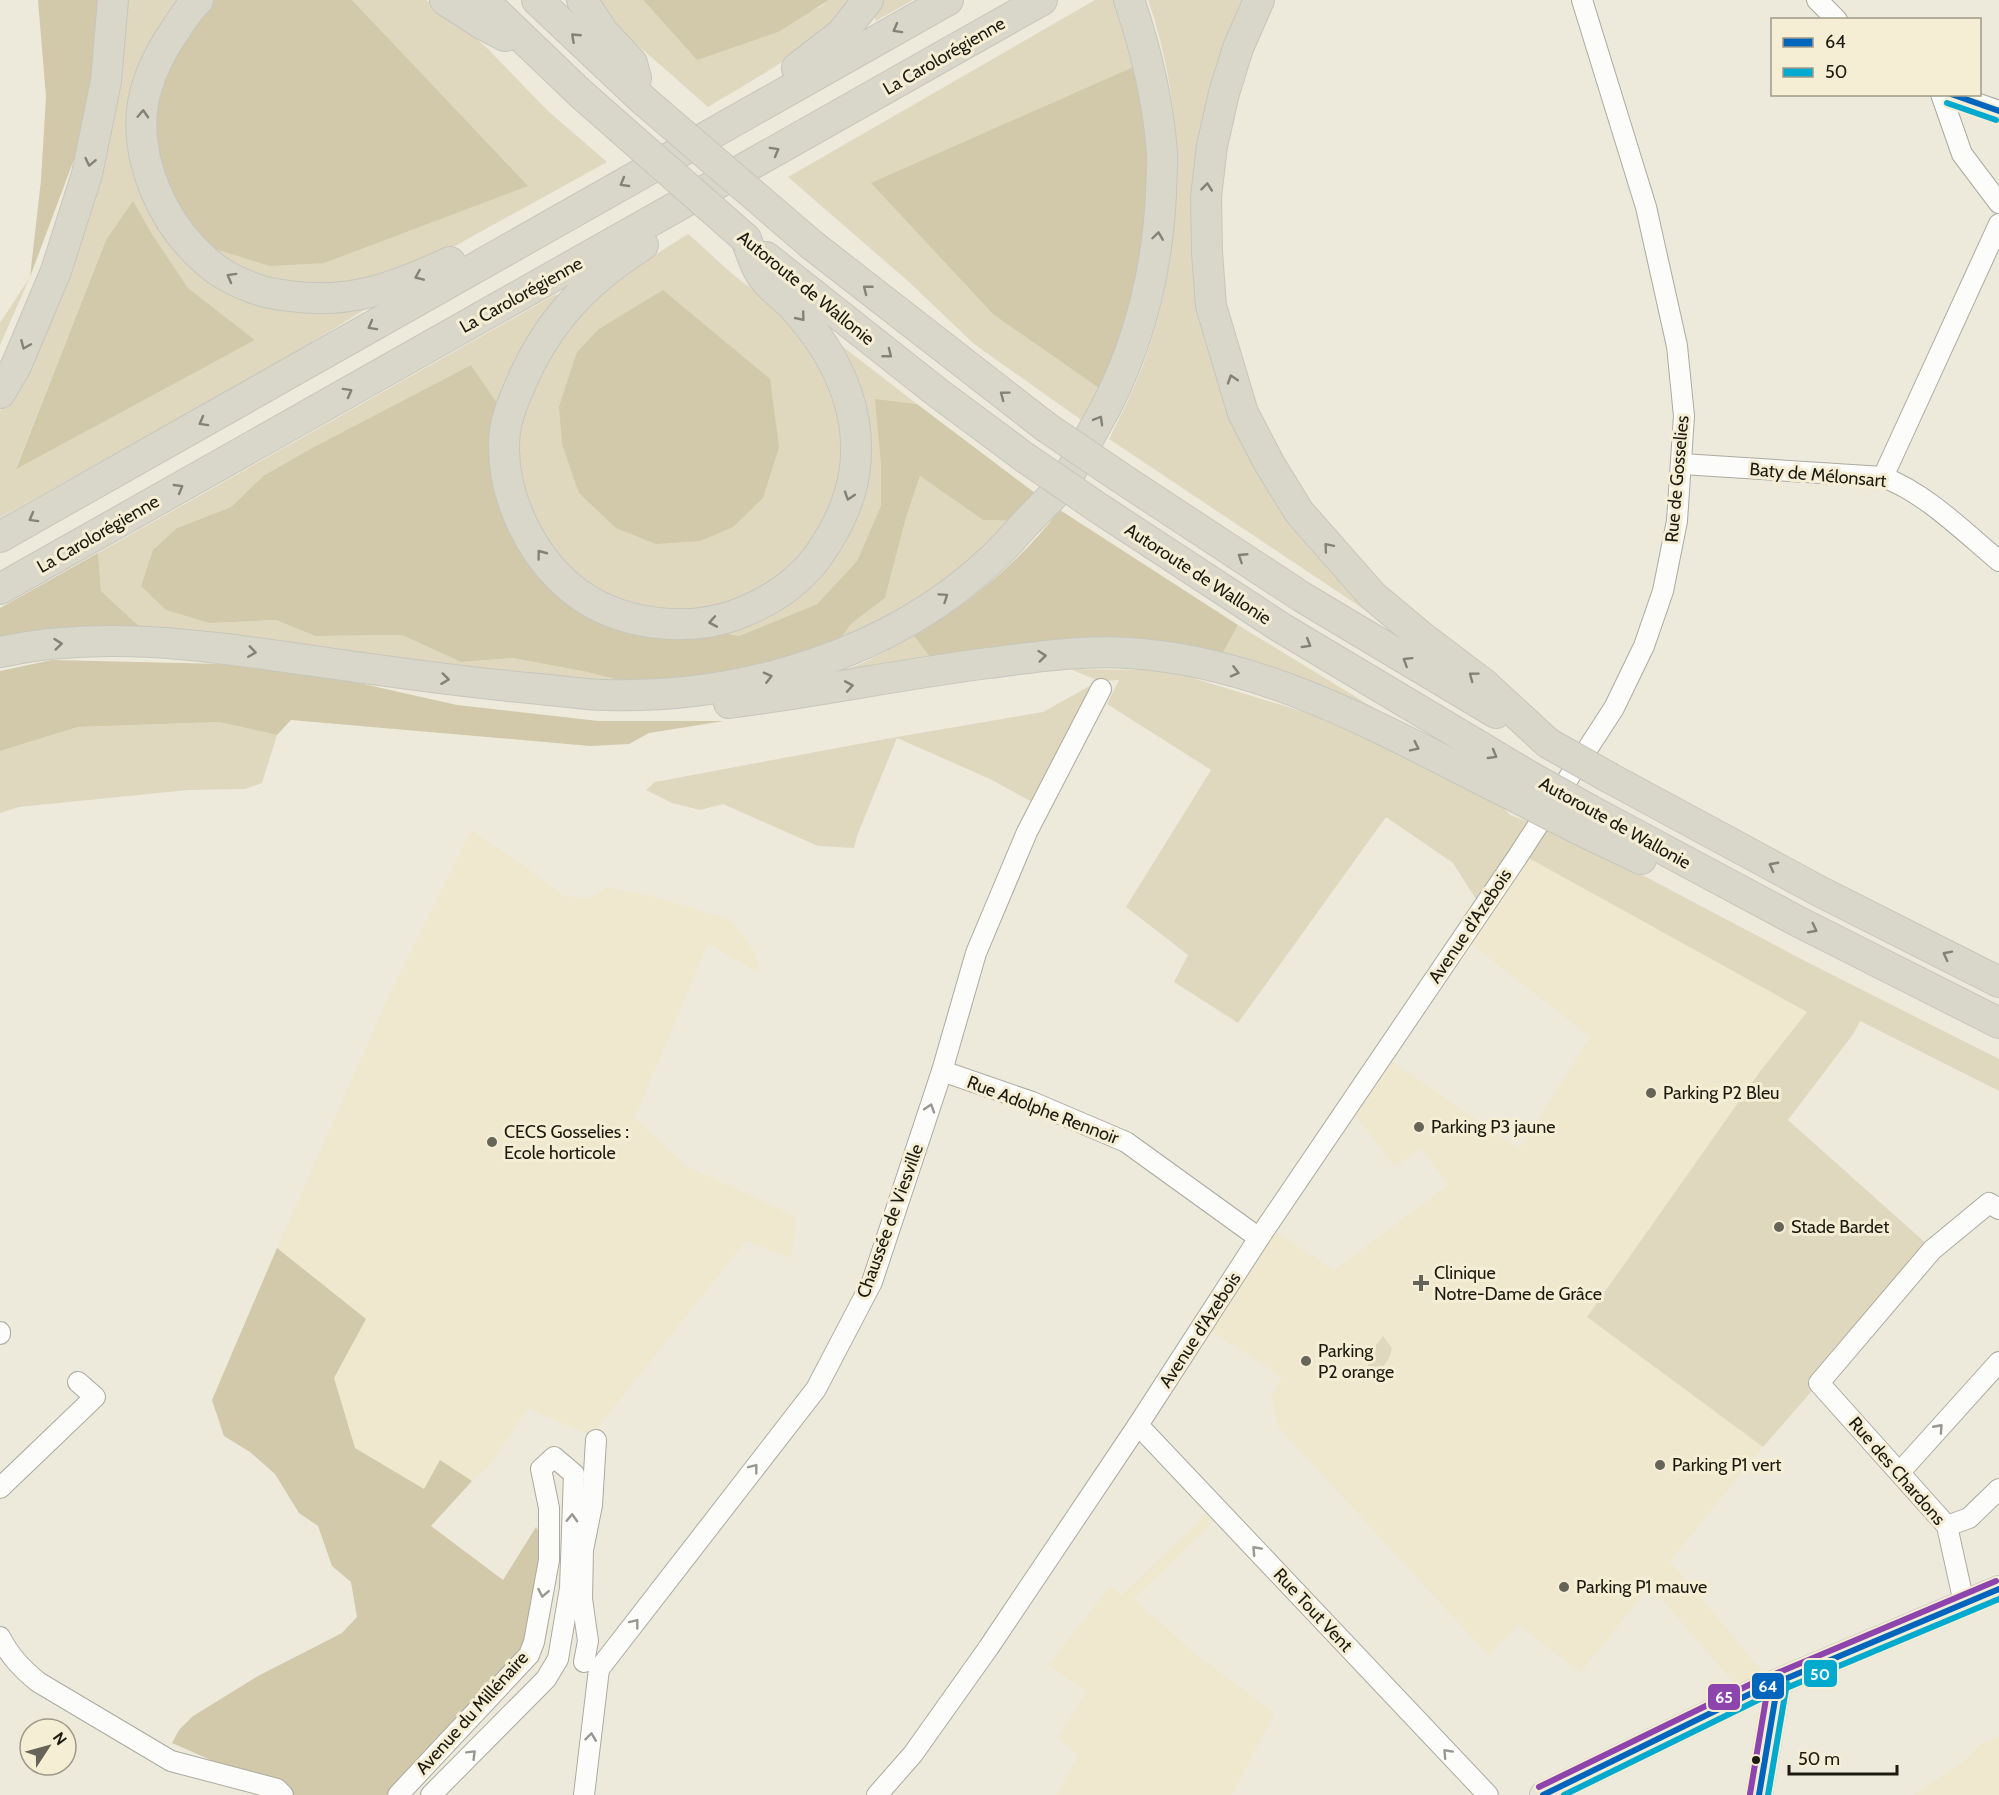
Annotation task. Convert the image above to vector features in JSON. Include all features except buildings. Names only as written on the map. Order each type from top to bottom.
[{"type":"highway","points":[[0,393],[16,366],[56,271],[87,174],[106,81],[113,0]]},
{"type":"highway","points":[[198,0],[161,51],[144,101],[142,128],[148,168],[168,217],[179,233],[207,262],[234,279],[264,292],[301,298],[337,299],[370,294],[453,261],[533,236]]},
{"type":"highway","points":[[445,0],[482,24],[536,53]]},
{"type":"highway","name":"Autoroute de Wallonie","points":[[483,0],[580,93],[746,239],[768,270],[1024,458],[1522,787],[1584,819],[1645,861],[1687,863],[1999,1023]]},
{"type":"highway","points":[[537,0],[623,68]]},
{"type":"highway","points":[[582,0],[623,68]]},
{"type":"highway","points":[[730,123],[841,33],[868,0]]},
{"type":"highway","points":[[0,537],[948,0]]},
{"type":"highway","name":"La Carolorégienne","points":[[0,589],[1042,0]]},
{"type":"highway","points":[[0,652],[21,647],[83,641],[169,642],[492,685],[606,695],[693,691],[749,682],[808,667],[863,646],[915,617],[955,590],[992,559],[1062,485],[1110,402],[1134,345],[1150,290],[1160,223],[1162,156],[1155,93],[1141,34],[1129,0]]},
{"type":"highway","points":[[1259,0],[1238,48],[1224,93],[1212,146],[1206,196],[1206,252],[1211,306],[1243,413],[1269,463],[1299,512],[1373,596],[1422,638],[1484,684],[1548,743]]},
{"type":"highway","name":"Autoroute de Wallonie","points":[[623,68],[642,99],[812,245],[1046,427],[1121,478],[1302,597],[1423,671],[1548,743],[1820,891],[1999,982]]},
{"type":"highway","points":[[724,179],[669,230],[595,280],[571,302],[536,352],[505,429],[505,465],[511,500],[529,537],[555,572],[586,598],[614,612],[640,620],[698,624],[725,619],[757,607],[784,590],[810,567],[834,535],[851,496],[856,463],[854,423],[844,382],[826,349],[768,270]]},
{"type":"highway","points":[[606,695],[637,709],[694,708],[800,694],[938,669],[1047,655],[1128,653],[1190,661],[1264,679],[1522,787]]},
{"type":"main road","points":[[1543,1795],[1754,1692],[1999,1589]]},
{"type":"main road","points":[[1759,1795],[1778,1682]]},
{"type":"street","name":"Rue de Gosselies","points":[[1516,860],[1614,708],[1644,646],[1663,591],[1677,521],[1682,464],[1684,416],[1675,335],[1646,207],[1582,0]]},
{"type":"street","points":[[1817,0],[1835,18]]},
{"type":"street","points":[[1942,96],[1962,154],[1999,203]]},
{"type":"street","points":[[1956,96],[1999,111]]},
{"type":"street","points":[[1883,477],[1999,224]]},
{"type":"street","name":"Baty de Mélonsart","points":[[1682,464],[1883,477],[1898,483],[1933,507],[1999,561]]},
{"type":"street","name":"Chaussée de Viesville","points":[[592,1665],[816,1389],[872,1282],[942,1071],[976,953],[1027,832],[1101,688]]},
{"type":"street","name":"Avenue d'Azebois","points":[[877,1795],[913,1754],[989,1647],[1138,1425],[1259,1238],[1516,860]]},
{"type":"street","name":"Rue Adolphe Rennoir","points":[[942,1071],[1032,1102],[1126,1142],[1259,1238]]},
{"type":"street","name":"Rue des Chardons","points":[[1964,1604],[1947,1526],[1820,1383],[1932,1250],[1994,1206]]},
{"type":"street","points":[[1900,1472],[1999,1362]]},
{"type":"street","points":[[0,1488],[95,1397],[78,1382]]},
{"type":"street","name":"Rue Tout Vent","points":[[1138,1425],[1488,1795]]},
{"type":"street","points":[[584,1795],[592,1665],[582,1599],[583,1550],[592,1505],[596,1440]]},
{"type":"street","name":"Avenue du Millénaire","points":[[398,1795],[529,1655],[534,1642],[549,1560],[549,1508],[541,1469],[554,1457],[574,1474],[570,1588],[558,1659],[546,1679],[431,1795]]},
{"type":"street","points":[[1947,1526],[1969,1518],[1999,1489]]},
{"type":"street","points":[[0,1637],[21,1669],[38,1682],[171,1761],[277,1789],[282,1795]]},
{"type":"street","points":[[529,1655],[592,1665]]},
{"type":"shaded area","points":[[38,0],[100,0],[92,78],[76,154],[30,277],[41,180],[46,97]]},
{"type":"shaded area","points":[[126,0],[185,0],[154,41],[222,282],[379,301],[281,361],[0,518],[0,411],[24,370]],"holes":[[[133,202],[188,288],[255,340],[16,468],[106,240]]]},
{"type":"shaded area","points":[[213,0],[352,0],[528,186],[324,263],[269,266],[202,245],[164,189],[152,110],[161,71],[202,9]]},
{"type":"shaded area","points":[[352,0],[426,0],[450,15],[488,49],[548,111],[607,162],[444,252],[386,277],[338,287],[259,278],[202,245],[269,266],[527,186]]},
{"type":"shaded area","points":[[599,0],[643,0],[697,60],[820,7],[829,0],[855,0],[823,32],[786,60],[708,107],[625,34]]},
{"type":"shaded area","points":[[643,0],[829,0],[778,32],[697,60]]},
{"type":"shaded area","points":[[882,0],[913,0],[876,21],[873,15]]},
{"type":"shaded area","points":[[1095,0],[1113,0],[1125,38],[1138,65],[994,315],[1103,391],[1087,424],[974,344],[909,282],[788,177]]},
{"type":"shaded area","points":[[1148,0],[1253,0],[1199,201],[1244,433],[1413,642],[1109,439],[1138,377],[1152,338],[1171,255],[1175,212],[1177,169],[1175,126],[1160,41]]},
{"type":"shaded area","points":[[1138,65],[1150,160],[1138,288],[1103,391],[994,315],[871,183]]},
{"type":"shaded area","points":[[133,201],[188,288],[255,340],[16,469],[106,240]]},
{"type":"shaded area","points":[[688,234],[745,284],[763,295],[791,324],[817,358],[829,380],[841,422],[841,464],[832,503],[814,539],[787,569],[754,591],[715,605],[671,609],[637,604],[616,597],[596,587],[552,551],[539,531],[530,505],[519,459],[519,437],[522,415],[529,394],[573,320],[615,282]]},
{"type":"shaded area","points":[[30,277],[0,345],[0,323]]},
{"type":"shaded area","points":[[663,290],[770,379],[779,447],[763,498],[733,527],[700,541],[656,544],[616,528],[579,493],[562,444],[559,407],[577,352],[599,329]]},
{"type":"shaded area","points":[[556,294],[561,303],[502,410],[471,365],[263,476],[231,507],[177,528],[210,623],[276,620],[315,636],[402,635],[461,662],[513,658],[587,672],[634,684],[566,682],[142,629],[101,591],[98,553]]},
{"type":"shaded area","points":[[820,329],[917,404],[876,400],[882,505],[857,561],[817,604],[739,636],[709,629],[743,620],[860,488]]},
{"type":"shaded area","points":[[471,365],[502,410],[497,450],[574,599],[739,636],[817,604],[857,561],[881,506],[881,466],[875,399],[917,404],[1039,496],[1016,521],[983,520],[920,476],[906,518],[885,598],[851,624],[837,644],[735,675],[634,684],[587,672],[513,658],[461,662],[402,635],[315,636],[276,620],[210,623],[166,610],[141,586],[153,550],[177,528],[231,507],[263,476]]},
{"type":"shaded area","points":[[920,476],[983,520],[1016,521],[934,593],[837,644],[851,624],[885,598],[906,518]]},
{"type":"shaded area","points":[[1060,510],[1238,625],[1220,658],[932,660],[914,636],[962,605],[993,580]]},
{"type":"shaded area","points":[[98,553],[101,591],[142,629],[0,638],[0,608]]},
{"type":"shaded area","points":[[1238,625],[1433,744],[1220,658]]},
{"type":"shaded area","points":[[914,636],[932,660],[818,682],[869,660]]},
{"type":"shaded area","points":[[52,660],[262,665],[350,681],[457,705],[599,721],[724,721],[649,733],[629,744],[590,746],[291,720],[277,735],[219,722],[78,727],[0,751],[0,671]]},
{"type":"shaded area","points":[[1070,669],[1167,670],[1376,734],[1487,789],[1510,815],[1532,823],[1479,904],[1453,863],[1386,817],[1238,1023],[1174,982],[1188,955],[1126,907],[1211,770],[1107,704],[1119,680],[1099,681]]},
{"type":"shaded area","points":[[1095,683],[1032,802],[990,779],[897,738],[854,848],[818,846],[723,804],[700,810],[672,803],[646,790],[655,782],[891,738],[1043,712]]},
{"type":"shaded area","points":[[219,722],[277,735],[262,783],[245,789],[188,790],[19,807],[0,813],[0,751],[78,727]]},
{"type":"shaded area","name":"Stade Bardet","points":[[1545,829],[1571,842],[1576,840],[1803,960],[1999,1059],[1999,1091],[1860,1021],[1854,1033],[1788,1120],[1928,1245],[1819,1383],[1763,1447],[1587,1317],[1759,1073],[1807,1012],[1523,855]]},
{"type":"shaded area","name":"CECS Gosselies : Ecole horticole","points":[[471,830],[564,896],[588,898],[608,887],[655,897],[729,919],[756,953],[759,973],[708,944],[635,1118],[687,1166],[797,1217],[791,1258],[746,1241],[591,1436],[528,1408],[489,1466],[472,1481],[441,1461],[424,1489],[355,1448],[334,1378],[366,1319],[277,1248],[391,991]]},
{"type":"shaded area","name":"Clinique Notre-Dame de Grâce","points":[[1523,855],[1807,1012],[1759,1073],[1587,1317],[1763,1447],[1670,1561],[1769,1679],[1745,1696],[1650,1586],[1580,1673],[1519,1626],[1488,1655],[1278,1427],[1271,1395],[1282,1377],[1202,1325],[1267,1226],[1334,1270],[1448,1185],[1421,1148],[1395,1167],[1348,1106],[1383,1055],[1519,1149],[1590,1037],[1462,937]]},
{"type":"shaded area","points":[[277,1248],[366,1319],[334,1378],[355,1448],[424,1489],[440,1460],[472,1481],[431,1526],[503,1580],[536,1527],[549,1547],[523,1662],[387,1795],[283,1795],[277,1789],[172,1743],[179,1730],[193,1716],[258,1676],[342,1633],[357,1617],[351,1582],[332,1566],[318,1526],[299,1513],[275,1474],[250,1452],[224,1436],[212,1400]]},
{"type":"shaded area","points":[[1383,1336],[1392,1348],[1389,1358],[1375,1378],[1366,1371],[1374,1348]]},
{"type":"shaded area","points":[[1206,1514],[1213,1522],[1134,1599],[1197,1655],[1275,1713],[1232,1795],[1056,1795],[1078,1756],[1058,1737],[1087,1692],[1048,1665],[1110,1586],[1122,1595]]},
{"type":"shaded area","points":[[1999,1737],[1999,1795],[1913,1795],[1964,1761],[1981,1744]]},
{"type":"transit line","name":"64","points":[[1957,96],[1999,111]]},
{"type":"transit line","name":"50","points":[[1947,103],[1996,120]]},
{"type":"transit line","name":"65","points":[[1539,1787],[1751,1684],[1996,1581]]},
{"type":"transit line","name":"64","points":[[1543,1795],[1754,1692],[1999,1589]]},
{"type":"transit line","name":"50","points":[[1564,1795],[1758,1700],[1999,1599]]},
{"type":"transit line","name":"65","points":[[1750,1794],[1769,1681]]},
{"type":"transit line","name":"64","points":[[1759,1795],[1778,1682]]},
{"type":"transit line","name":"50","points":[[1768,1795],[1787,1683]]},
{"type":"place","name":"Parking P2 Bleu","points":[[1651,1093]]},
{"type":"place","name":"Parking P3 jaune","points":[[1419,1127]]},
{"type":"place","name":"CECS Gosselies : Ecole horticole","points":[[492,1142]]},
{"type":"place","name":"Stade Bardet","points":[[1779,1227]]},
{"type":"place","name":"Clinique Notre-Dame de Grâce","points":[[1421,1283]]},
{"type":"place","name":"Parking P2 orange","points":[[1306,1361]]},
{"type":"place","name":"Parking P1 vert","points":[[1660,1465]]},
{"type":"place","name":"Parking P1 mauve","points":[[1564,1587]]}]
